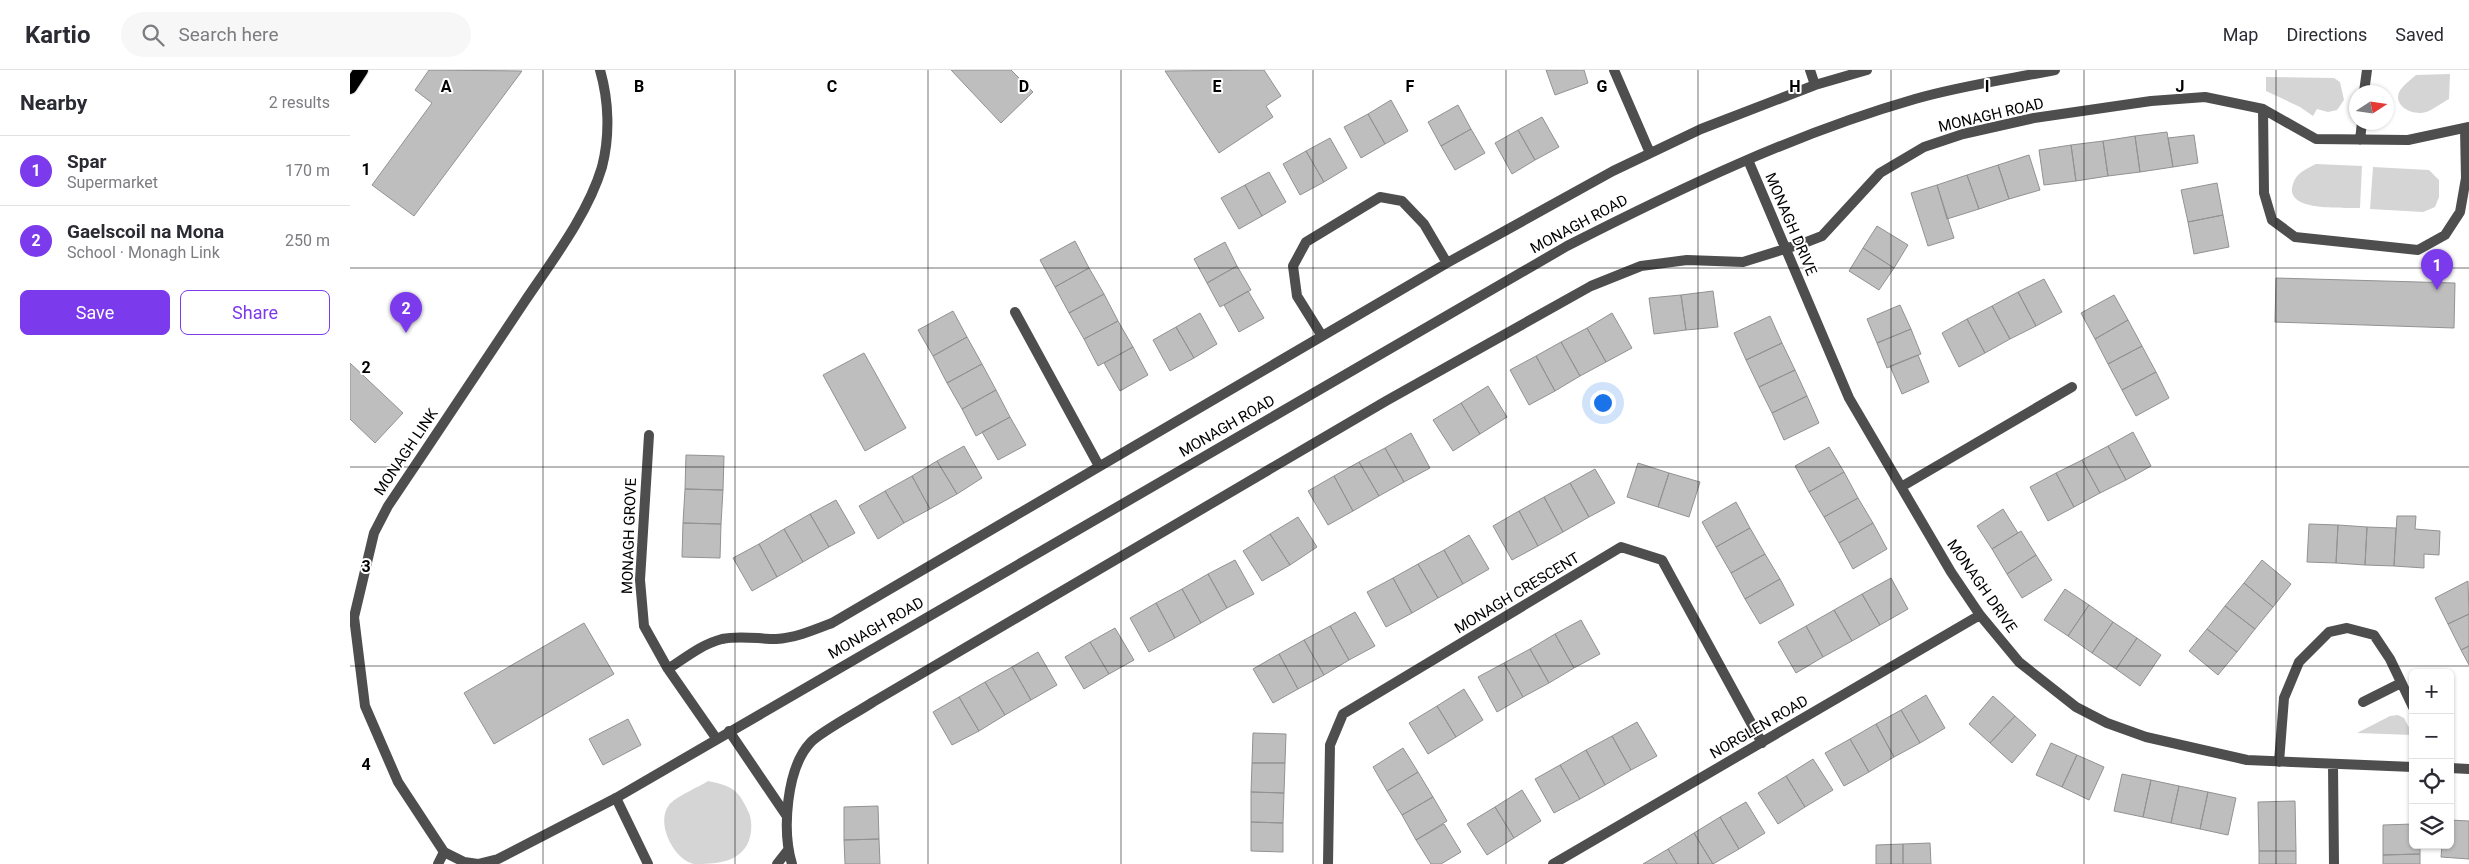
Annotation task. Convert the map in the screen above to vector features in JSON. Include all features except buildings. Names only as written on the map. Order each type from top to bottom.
[{"type":"highway","points":[[350,87],[362,70]]},
{"type":"street","points":[[594,70],[605,86]]},
{"type":"street","name":"MONAGH LINK","points":[[444,852],[398,782],[365,706],[354,618],[374,534],[388,506],[548,266],[592,195],[602,166],[608,128],[605,86],[600,70]]},
{"type":"street","points":[[1614,70],[1650,153]]},
{"type":"street","points":[[1810,70],[1816,86]]},
{"type":"street","name":"MONAGH ROAD","points":[[668,669],[698,649],[723,639],[746,637],[778,639],[802,634],[832,624],[1447,263],[1604,175],[1701,129],[1816,86],[1867,70]]},
{"type":"street","name":"MONAGH ROAD","points":[[444,852],[464,862],[478,864],[498,860],[616,798],[716,738],[1567,246],[1686,186],[1830,127],[1916,99],[2055,70]]},
{"type":"street","points":[[2365,85],[2366,70]]},
{"type":"street","name":"MONAGH ROAD","points":[[786,815],[796,767],[811,742],[873,702],[1386,401],[1591,286],[1641,266],[1687,260],[1743,262],[1787,251],[1822,236],[1880,173],[1924,147],[1963,134],[2034,118],[2151,101],[2205,97],[2263,109],[2316,139],[2408,140],[2467,128],[2466,178],[2460,212],[2445,235],[2418,250],[2295,237],[2272,220],[2264,193],[2263,109]]},
{"type":"street","points":[[2360,140],[2361,130]]},
{"type":"street","name":"MONAGH DRIVE","points":[[1748,160],[1849,398],[1950,572],[1980,615],[2019,662],[2076,707],[2107,723],[2146,737],[2247,760],[2409,767]]},
{"type":"street","points":[[1322,336],[1297,296],[1293,266],[1306,242],[1380,196],[1402,201],[1424,224],[1447,263]]},
{"type":"street","points":[[1015,312],[1099,466]]},
{"type":"street","points":[[1901,487],[2072,387]]},
{"type":"street","name":"MONAGH GROVE","points":[[649,434],[640,580],[644,626],[668,669],[716,738]]},
{"type":"street","name":"MONAGH CRESCENT","points":[[1328,864],[1330,745],[1343,714],[1621,547],[1662,560],[1762,743]]},
{"type":"street","name":"NORGLEN ROAD","points":[[1553,864],[1980,615]]},
{"type":"street","points":[[2279,762],[2284,698],[2299,662],[2329,632],[2347,628],[2374,636],[2390,659],[2409,699]]},
{"type":"street","points":[[2363,702],[2401,683]]},
{"type":"street","points":[[729,731],[786,815],[788,850],[792,864]]},
{"type":"street","points":[[2332,765],[2334,864]]},
{"type":"street","points":[[2454,768],[2469,769]]},
{"type":"street","points":[[616,798],[648,864]]},
{"type":"street","points":[[776,864],[788,850]]},
{"type":"street","points":[[438,864],[444,852]]},
{"type":"shaded area","points":[[2450,74],[2449,99],[2424,113],[2411,112],[2402,107],[2398,94],[2406,83],[2416,75]]},
{"type":"shaded area","points":[[2266,77],[2334,78],[2340,82],[2344,100],[2337,110],[2328,112],[2317,109],[2313,116],[2300,107],[2266,91]]},
{"type":"shaded area","points":[[2316,164],[2362,166],[2360,208],[2316,206],[2305,204],[2297,199],[2292,193],[2294,180],[2302,172]]},
{"type":"shaded area","points":[[2373,167],[2429,170],[2439,180],[2439,197],[2435,207],[2423,212],[2370,209]]},
{"type":"shaded area","points":[[2398,715],[2404,718],[2409,727],[2409,735],[2357,733],[2390,716]]},
{"type":"shaded area","points":[[708,781],[729,787],[737,793],[750,815],[751,833],[747,845],[737,856],[718,863],[694,864],[680,856],[669,840],[665,831],[665,813],[669,805],[676,799]]},
{"type":"place","name":"Spar","points":[[2437,290]]},
{"type":"place","name":"Gaelscoil na Mona","points":[[406,333]]}]
